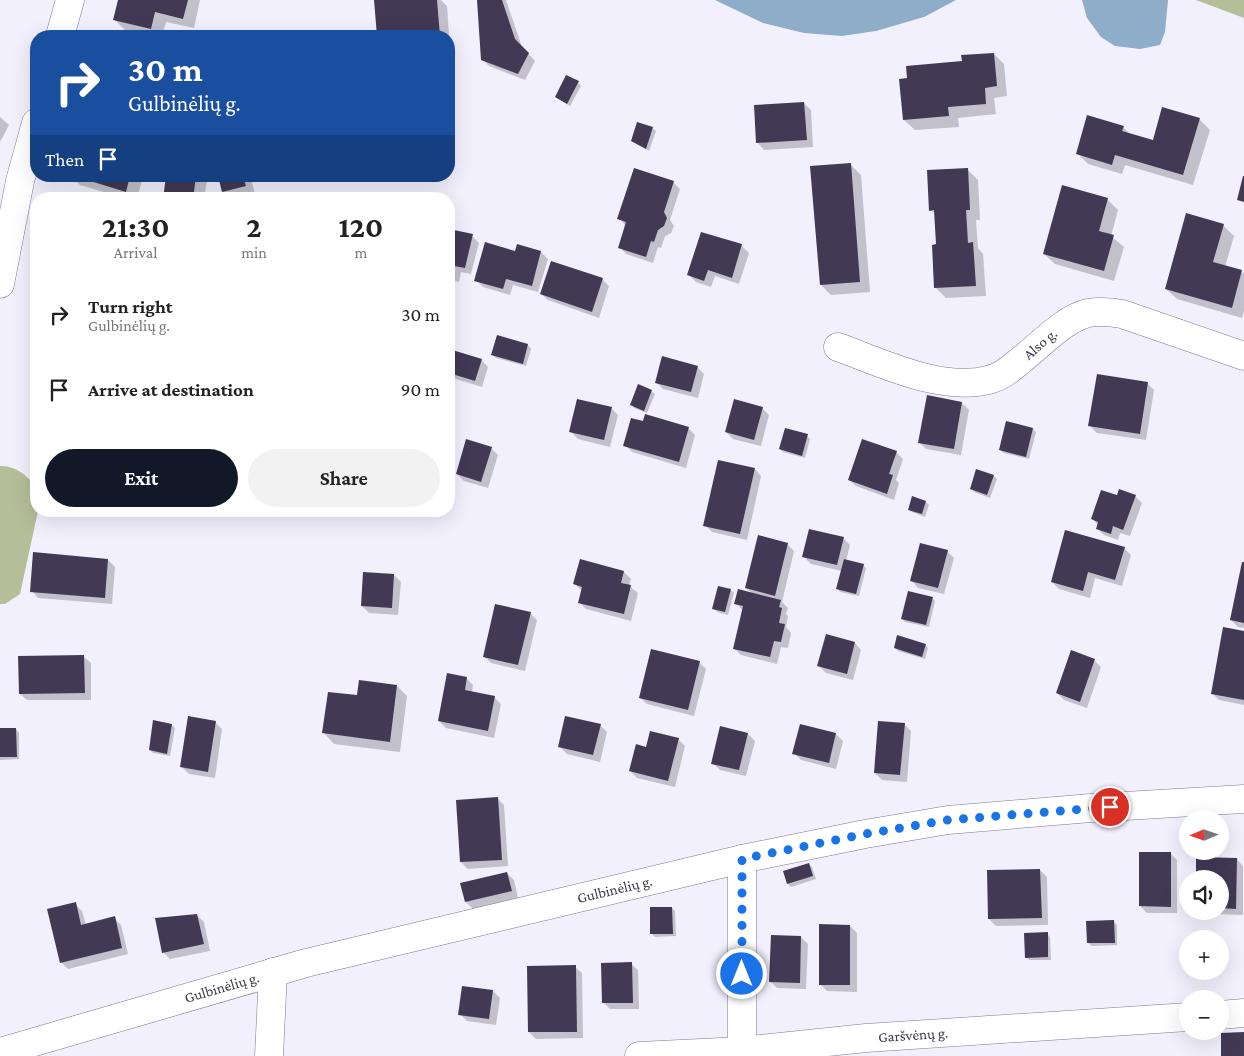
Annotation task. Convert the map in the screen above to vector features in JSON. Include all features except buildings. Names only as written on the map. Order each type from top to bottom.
[{"type":"street","points":[[62,30],[70,0]]},
{"type":"street","points":[[0,284],[20,181],[30,145]]},
{"type":"street","name":"Also g.","points":[[838,347],[933,381],[966,383],[988,380],[1006,374],[1067,323],[1087,314],[1105,312],[1122,314],[1244,356]]},
{"type":"street","name":"Gulbinėlių g.","points":[[0,1052],[273,972],[742,859],[865,834],[948,820],[1091,808],[1244,799]]},
{"type":"street","points":[[742,859],[742,1054]]},
{"type":"street","points":[[268,1056],[273,972]]},
{"type":"street","points":[[1229,1014],[1244,1013]]},
{"type":"street","name":"Garšvėnų g.","points":[[639,1056],[742,1054],[866,1038],[1179,1018]]},
{"type":"green space","points":[[1196,0],[1244,0],[1244,18]]},
{"type":"green space","points":[[0,466],[5,466],[22,473],[30,480],[30,517],[37,517],[20,594],[5,604],[0,604]]},
{"type":"water","points":[[715,0],[956,0],[924,17],[876,31],[842,36],[804,33],[763,23]]},
{"type":"water","points":[[1082,0],[1168,0],[1165,32],[1160,45],[1140,49],[1115,46],[1101,37],[1087,18]]},
{"type":"route","points":[[742,974],[742,859],[865,834],[948,820],[1110,807]]}]
